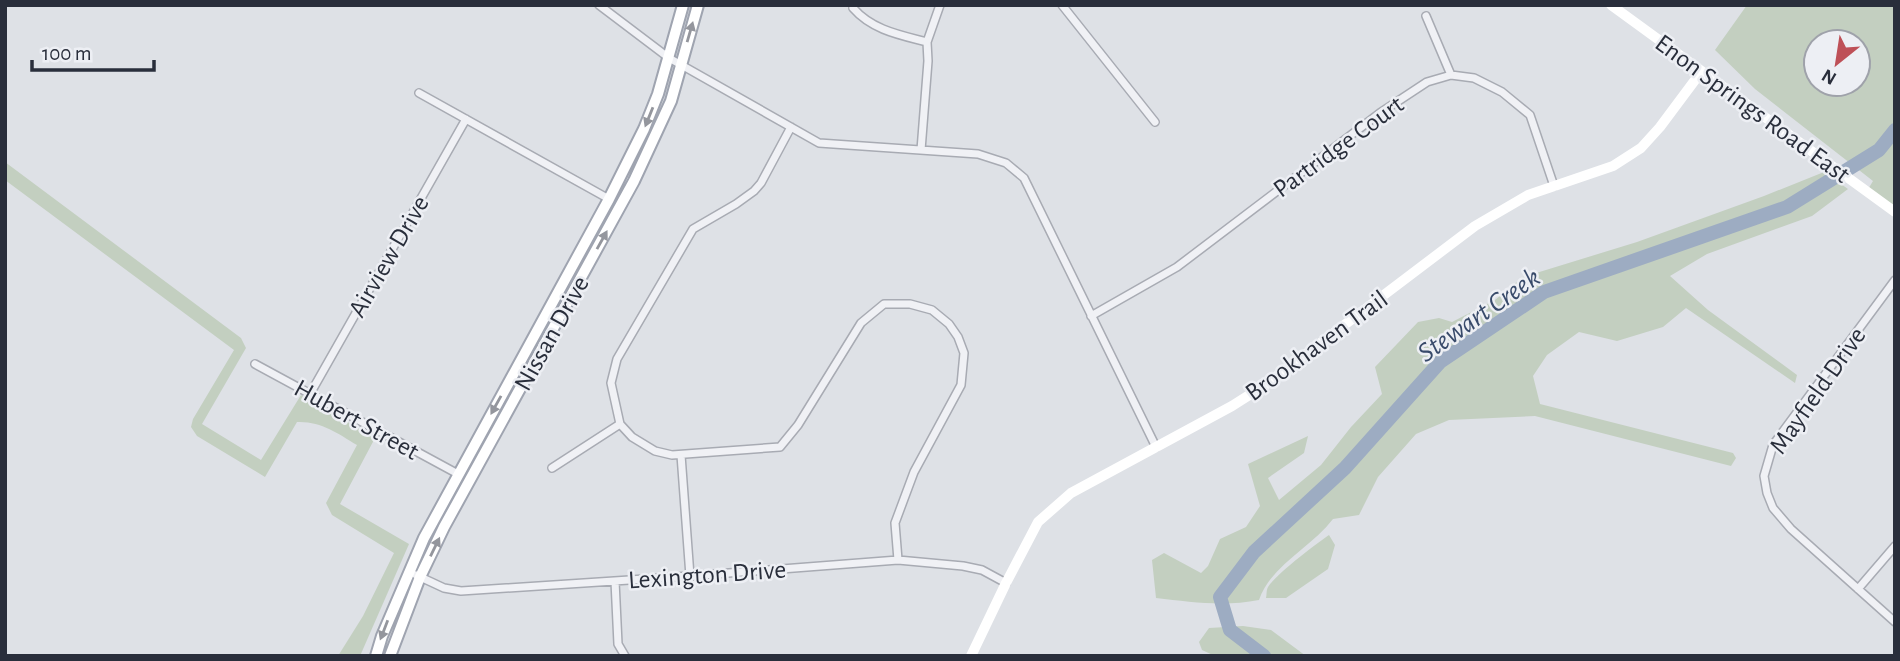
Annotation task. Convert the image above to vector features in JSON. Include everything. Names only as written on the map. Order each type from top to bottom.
[{"type":"main road","name":"Nissan Drive","points":[[376,656],[409,571],[458,474],[609,199],[644,129],[658,94],[683,5]]},
{"type":"main road","name":"Nissan Drive","points":[[390,656],[420,577],[444,527],[634,181],[671,101],[698,5]]},
{"type":"main road","name":"Enon Springs Road East","points":[[1611,5],[1895,212]]},
{"type":"main road","name":"Brookhaven Trail","points":[[971,656],[1038,522],[1071,493],[1232,406],[1265,385],[1475,226],[1528,195],[1613,166],[1641,148],[1701,72]]},
{"type":"street","points":[[599,5],[669,58],[819,143],[978,154],[1006,163],[1024,178],[1156,447]]},
{"type":"street","points":[[921,150],[927,43],[940,5]]},
{"type":"street","points":[[1062,5],[1155,122]]},
{"type":"street","points":[[853,8],[884,31],[927,43]]},
{"type":"street","points":[[1426,16],[1451,75],[1474,78],[1502,92],[1530,115],[1555,186]]},
{"type":"street","name":"Partridge Court","points":[[1091,316],[1177,267],[1380,113],[1427,82],[1451,75]]},
{"type":"street","points":[[419,93],[609,199]]},
{"type":"street","name":"Airview Drive","points":[[310,394],[466,119]]},
{"type":"street","points":[[791,127],[754,191],[693,229],[617,359],[611,383],[620,424],[654,452],[672,456],[780,447],[798,425],[861,323],[884,304],[910,304],[932,310],[949,324],[958,337],[964,354],[961,385],[914,472],[895,523],[898,560]]},
{"type":"street","name":"Mayfield Drive","points":[[1895,280],[1773,445],[1764,476],[1773,508],[1791,529],[1895,622]]},
{"type":"street","name":"Hubert Street","points":[[255,364],[458,474]]},
{"type":"street","points":[[552,468],[620,424]]},
{"type":"street","points":[[681,455],[690,576]]},
{"type":"street","points":[[1858,589],[1895,546]]},
{"type":"street","name":"Lexington Drive","points":[[409,571],[444,588],[461,591],[898,560],[982,570],[1006,583]]},
{"type":"street","points":[[615,581],[618,644],[625,656]]},
{"type":"green space","points":[[1747,5],[1895,5],[1895,212],[1867,191],[1873,181],[1755,89],[1715,50]]},
{"type":"green space","points":[[5,162],[241,338],[246,348],[202,424],[261,460],[301,395],[375,438],[340,504],[409,544],[360,656],[338,656],[363,616],[394,553],[332,515],[326,503],[357,445],[321,426],[297,422],[265,477],[197,436],[191,427],[193,419],[234,350],[5,180]]},
{"type":"green space","points":[[1824,172],[1848,189],[1812,216],[1707,254],[1670,276],[1708,310],[1797,375],[1795,383],[1686,308],[1663,327],[1617,341],[1579,332],[1547,355],[1533,376],[1540,404],[1733,453],[1736,458],[1731,466],[1535,416],[1449,420],[1416,434],[1378,477],[1359,515],[1333,519],[1282,567],[1259,600],[1220,603],[1156,598],[1152,560],[1164,553],[1201,573],[1208,566],[1220,539],[1246,527],[1260,506],[1248,464],[1308,436],[1304,453],[1268,478],[1279,500],[1321,465],[1382,394],[1375,367],[1418,322],[1439,318],[1452,322],[1495,300],[1523,277],[1637,242]]},
{"type":"green space","points":[[1329,535],[1335,545],[1328,569],[1286,598],[1266,598],[1268,587],[1279,575]]},
{"type":"green space","points":[[1243,626],[1271,630],[1306,656],[1215,656],[1202,650],[1199,642],[1209,628]]},
{"type":"waterway","name":"Stewart Creek","points":[[1264,656],[1230,630],[1220,597],[1254,552],[1345,468],[1440,362],[1544,292],[1787,207],[1879,150],[1895,130]]}]
